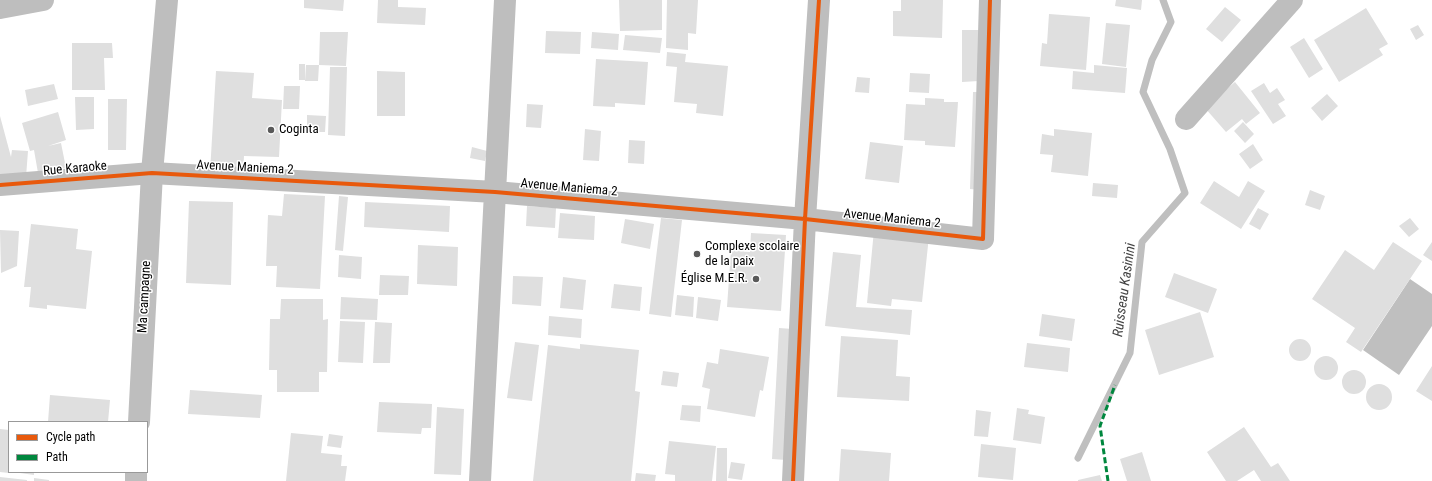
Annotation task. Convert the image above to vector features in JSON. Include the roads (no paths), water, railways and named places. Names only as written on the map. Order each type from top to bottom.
[{"type":"street","points":[[0,6],[43,0]]},
{"type":"street","points":[[152,173],[166,0]]},
{"type":"street","points":[[480,481],[505,0]]},
{"type":"street","points":[[793,481],[805,219],[820,0]]},
{"type":"street","name":"Avenue Maniema 2","points":[[152,173],[495,192],[805,219],[983,239],[990,0]]},
{"type":"street","points":[[1186,119],[1292,0]]},
{"type":"street","name":"Rue Karaoke","points":[[0,185],[152,173]]},
{"type":"street","name":"Ma campagne","points":[[139,421],[152,173]]},
{"type":"waterway","name":"Ruisseau Kasinini","points":[[1078,458],[1130,353],[1142,242],[1185,193],[1170,149],[1143,92],[1152,60],[1171,22],[1163,0]]},
{"type":"place","name":"Coginta","points":[[271,130]]},
{"type":"place","name":"Complexe scolaire de la paix","points":[[697,254]]},
{"type":"place","name":"Église M.E.R.","points":[[756,279]]}]
